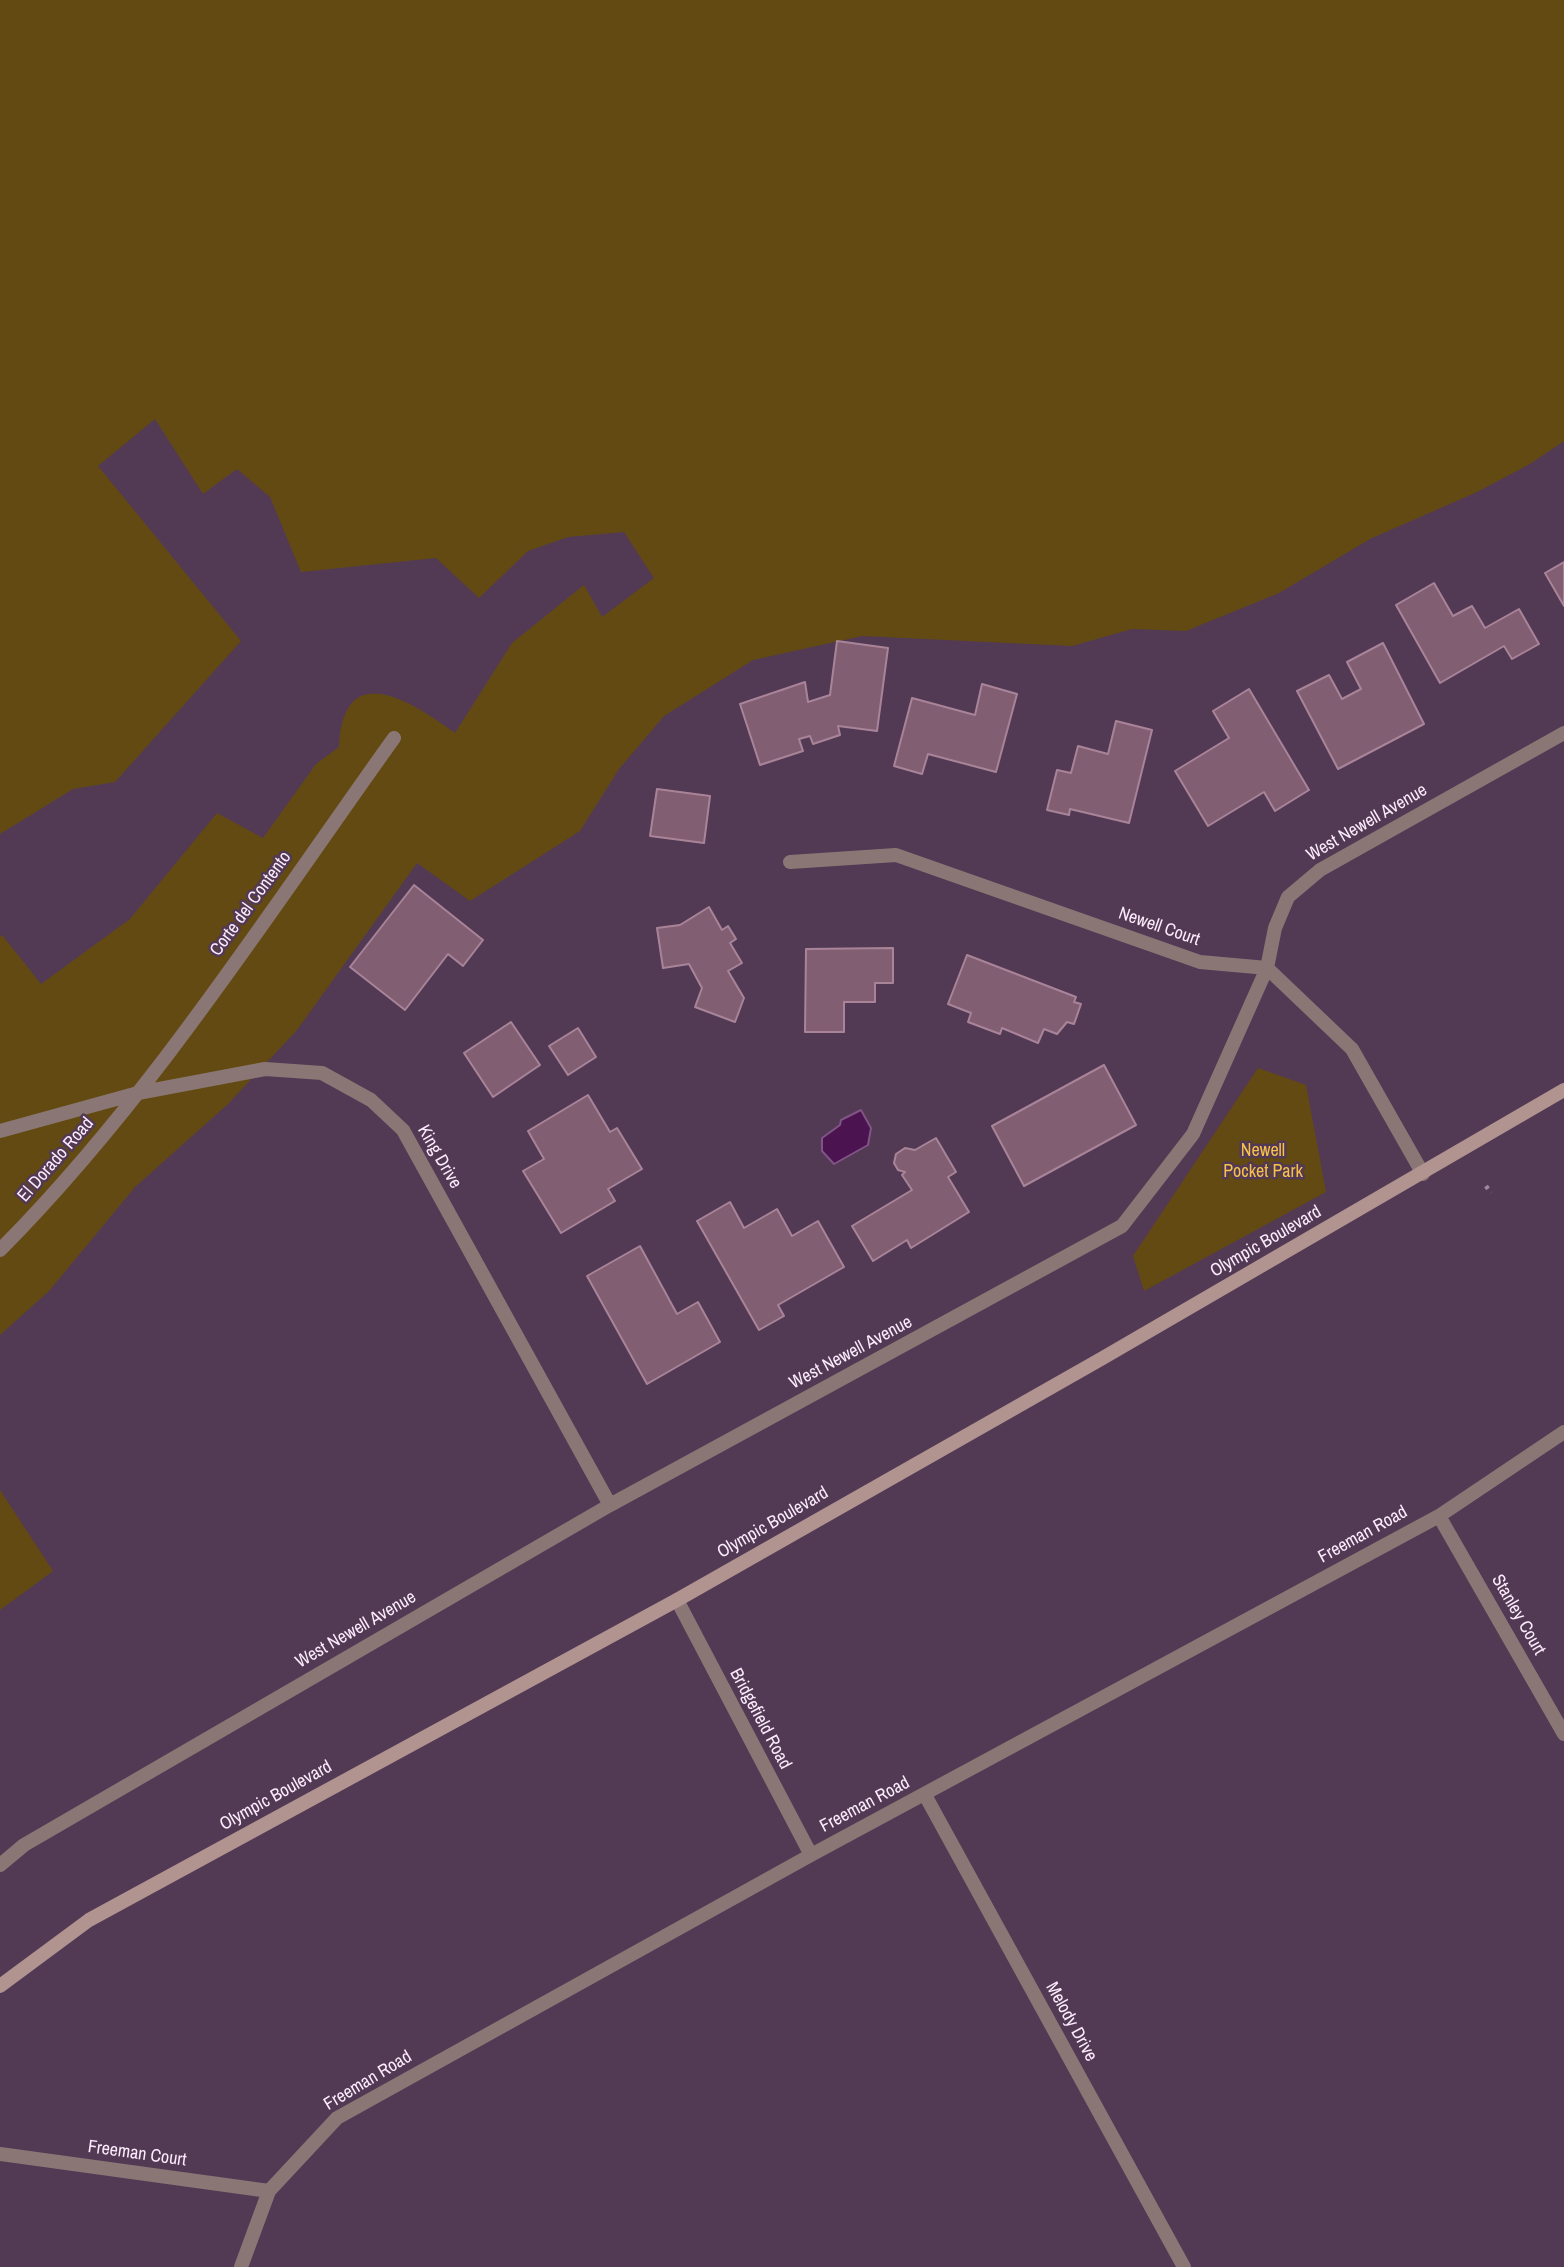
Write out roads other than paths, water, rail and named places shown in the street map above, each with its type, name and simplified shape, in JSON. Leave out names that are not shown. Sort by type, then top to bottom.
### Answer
[{"type":"main road","name":"Olympic Boulevard","points":[[0,1986],[89,1920],[677,1600],[1423,1174],[1564,1090]]},
{"type":"street","name":"West Newell Avenue","points":[[0,1865],[24,1845],[610,1505],[1122,1226],[1193,1134],[1267,968],[1275,928],[1288,897],[1320,870],[1564,733]]},
{"type":"street","name":"Corte del Contento","points":[[138,1093],[394,738]]},
{"type":"street","name":"Newell Court","points":[[790,862],[896,855],[1200,962],[1267,968]]},
{"type":"street","points":[[1267,968],[1352,1049],[1423,1174]]},
{"type":"street","name":"King Drive","points":[[0,1130],[138,1093],[265,1069],[322,1073],[371,1100],[403,1130],[610,1505]]},
{"type":"street","name":"El Dorado Road","points":[[0,1250],[38,1211],[138,1093]]},
{"type":"street","name":"Freeman Road","points":[[241,2267],[269,2191],[337,2118],[811,1855],[1439,1516],[1564,1432]]},
{"type":"street","name":"Stanley Court","points":[[1439,1516],[1564,1734]]},
{"type":"street","name":"Bridgefield Road","points":[[677,1600],[811,1855]]},
{"type":"street","name":"Melody Drive","points":[[925,1795],[1184,2267]]},
{"type":"street","name":"Freeman Court","points":[[0,2154],[269,2191]]},
{"type":"park label","name":"Newell Pocket Park","points":[[1263,1161]]}]
